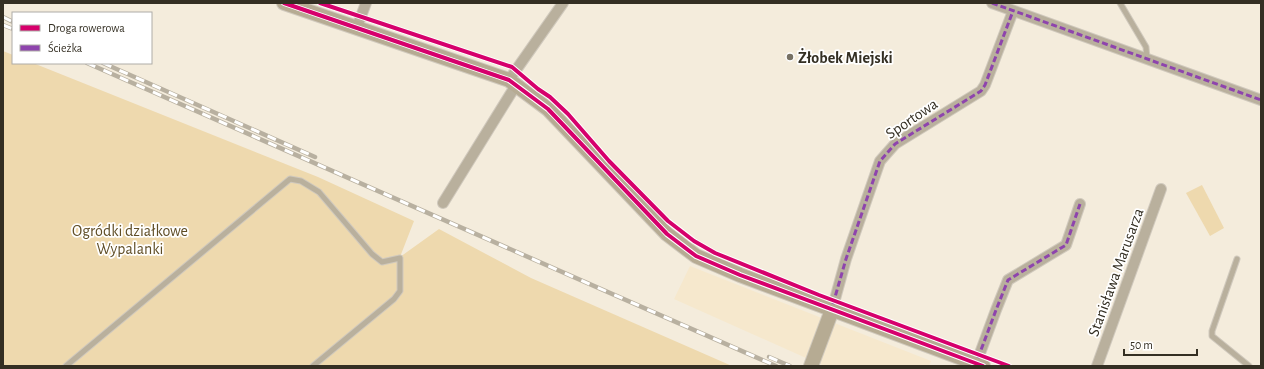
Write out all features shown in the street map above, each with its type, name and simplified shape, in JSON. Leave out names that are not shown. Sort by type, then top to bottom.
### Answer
[{"type":"street","points":[[284,3],[357,27],[512,82],[548,109],[666,234],[696,256],[740,275],[980,365],[996,310],[1008,280],[1066,245],[1080,204]]},
{"type":"street","points":[[357,27],[366,3]]},
{"type":"street","points":[[443,203],[512,82],[563,3]]},
{"type":"street","points":[[992,3],[1261,100]]},
{"type":"street","name":"Sportowa","points":[[832,310],[846,259],[880,161],[894,144],[981,91],[985,85],[1013,11]]},
{"type":"street","name":"Stanisława Marusarza","points":[[1097,366],[1161,189]]},
{"type":"street","points":[[811,366],[832,310]]},
{"type":"lane","points":[[1120,3],[1146,47],[1147,59]]},
{"type":"lane","points":[[66,366],[290,179],[301,181],[319,192],[372,254],[382,262],[400,258],[400,291],[394,299],[313,366]]},
{"type":"lane","points":[[1237,259],[1212,331],[1212,336],[1249,366]]},
{"type":"shaded area","points":[[690,266],[931,361],[929,366],[824,366],[674,299]]},
{"type":"green space","name":"Ogródki działkowe Wypalanki","points":[[3,51],[12,55],[12,64],[36,64],[318,177],[414,221],[400,257],[439,229],[531,278],[732,366],[3,366]]},
{"type":"green space","points":[[1202,185],[1224,228],[1210,236],[1186,193]]},
{"type":"railway","points":[[3,17],[12,22]]},
{"type":"railway","points":[[3,25],[12,29]]},
{"type":"railway","points":[[89,64],[776,366]]},
{"type":"railway","points":[[105,64],[315,157]]},
{"type":"railway","points":[[769,357],[790,366]]},
{"type":"marked path","points":[[992,3],[1261,100]]},
{"type":"marked path","points":[[833,304],[846,259],[880,161],[895,144],[981,91],[985,85],[1013,11]]},
{"type":"marked path","points":[[978,358],[1008,280],[1066,245],[1080,204]]},
{"type":"cycle path","points":[[284,3],[509,80],[548,109],[667,234],[696,256],[740,275],[983,366]]},
{"type":"cycle path","points":[[320,3],[512,67],[550,97],[568,114],[609,161],[668,221],[694,241],[715,253],[819,295],[1009,366]]},
{"type":"place","name":"Żłobek Miejski","points":[[790,57]]}]
